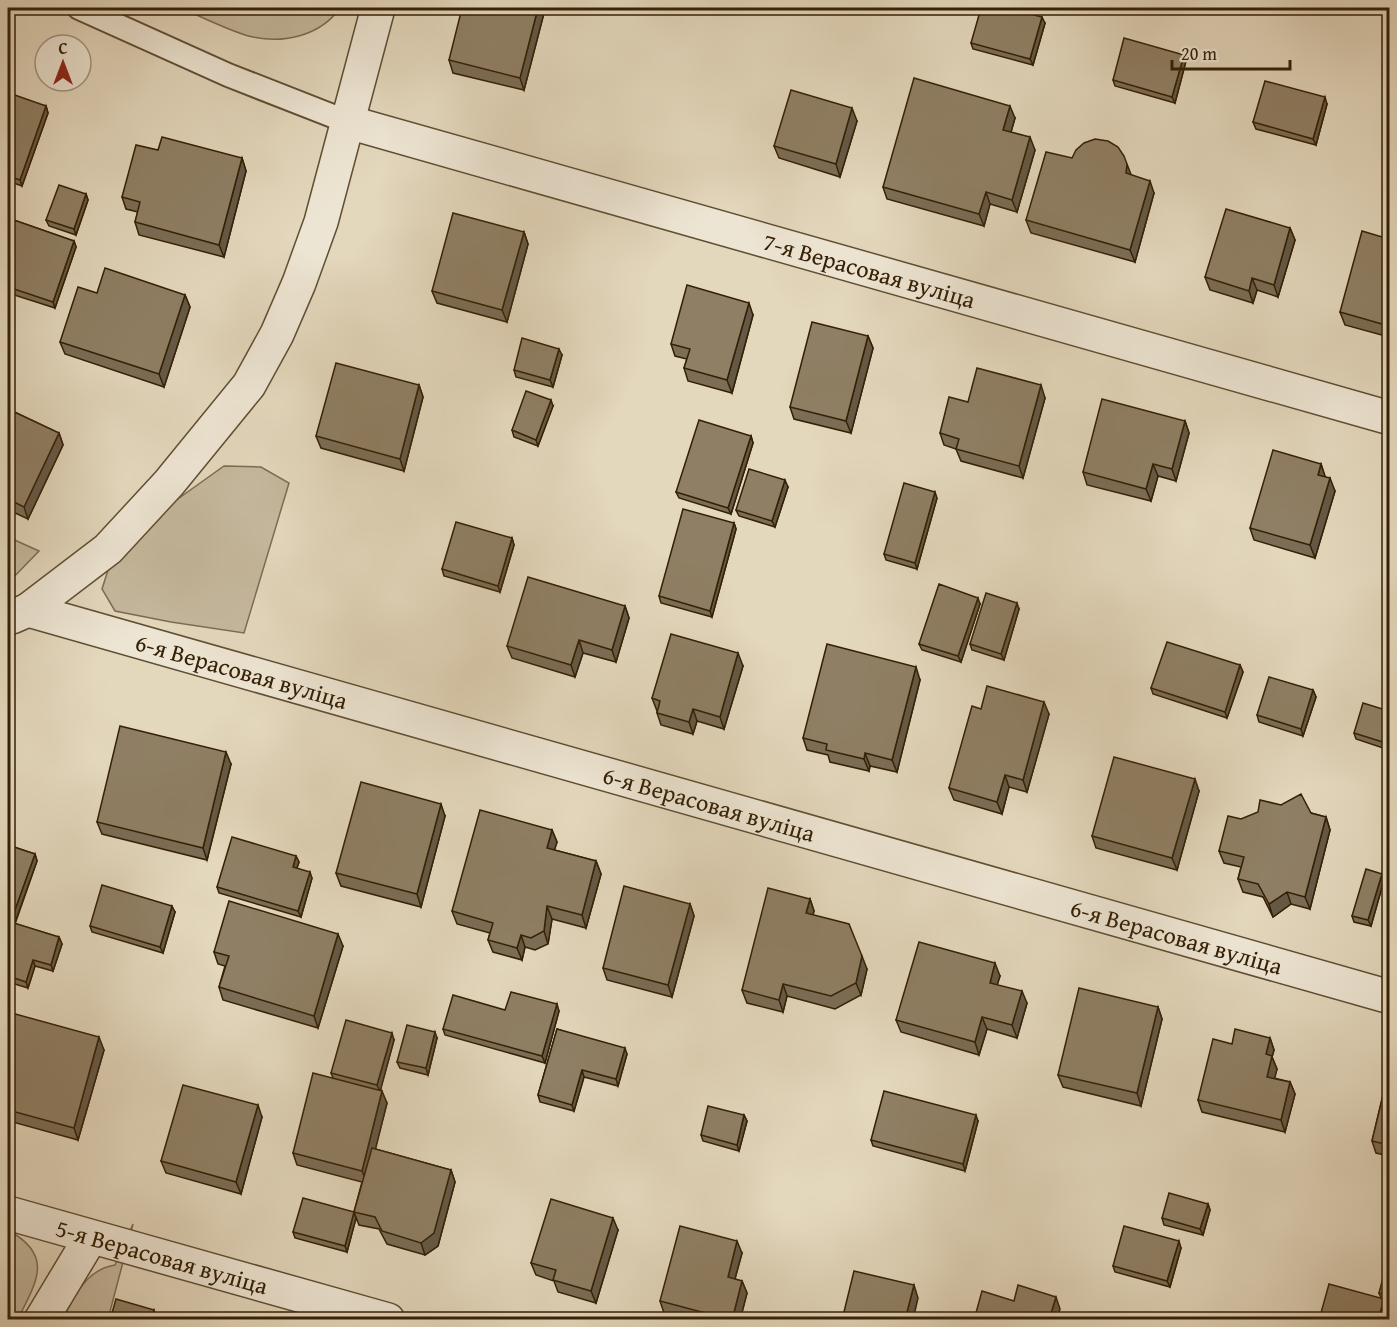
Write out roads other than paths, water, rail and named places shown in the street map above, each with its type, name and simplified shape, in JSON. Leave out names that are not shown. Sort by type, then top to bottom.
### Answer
[{"type":"street","points":[[18,614],[108,549],[169,483],[249,385],[277,334],[300,283],[321,222],[378,8]]},
{"type":"street","name":"7-я Верасовая вуліца","points":[[348,122],[1389,418]]},
{"type":"street","name":"6-я Верасовая вуліца","points":[[18,614],[1389,997]]},
{"type":"street","name":"5-я Верасовая вуліца","points":[[8,1214],[388,1320]]},
{"type":"street","points":[[41,1320],[91,1237]]},
{"type":"lane","points":[[79,8],[228,75],[348,122]]}]
